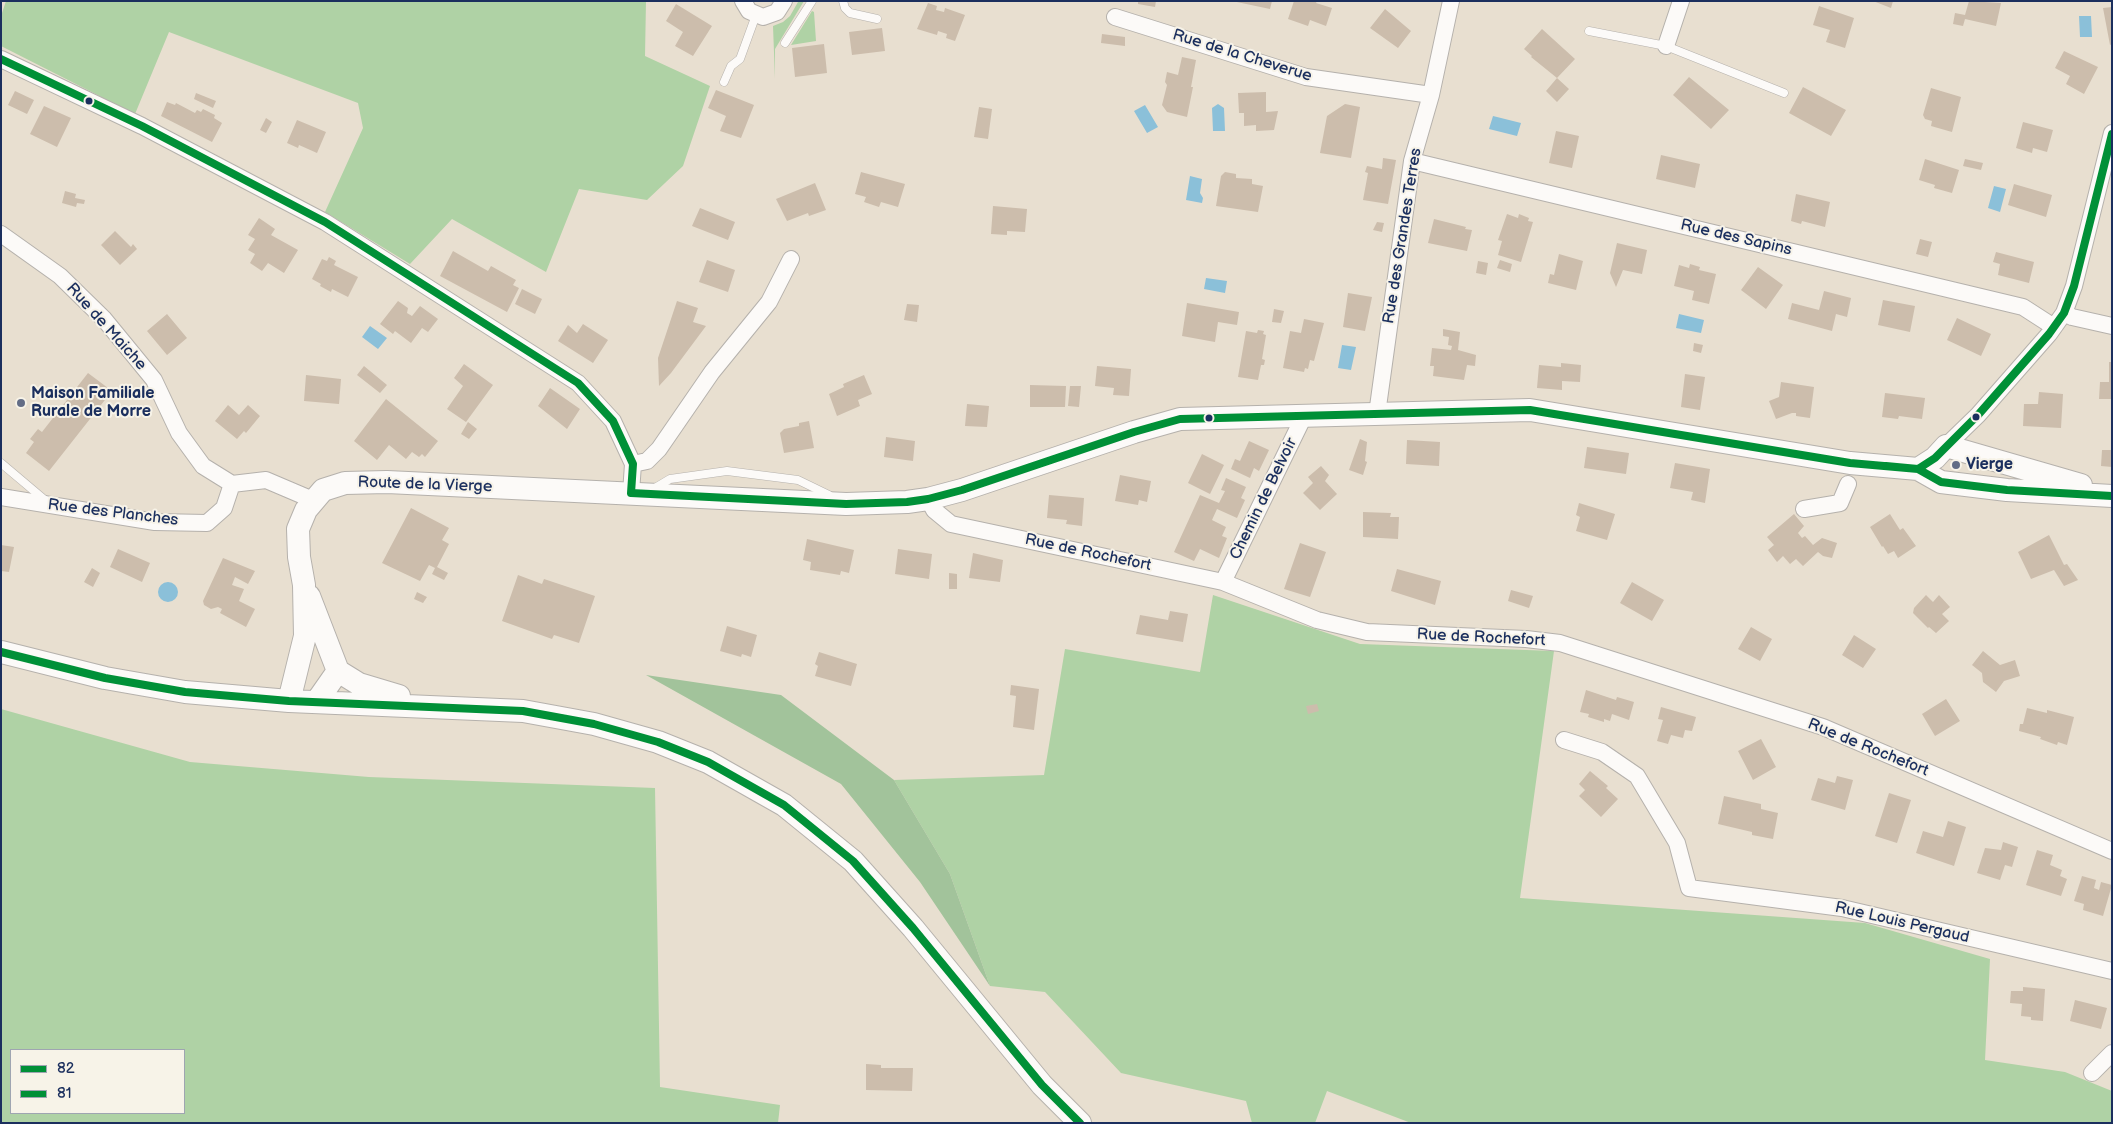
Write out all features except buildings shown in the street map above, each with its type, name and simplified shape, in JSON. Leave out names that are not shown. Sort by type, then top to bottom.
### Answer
[{"type":"street","points":[[743,1],[749,12],[763,17],[777,12],[784,1]]},
{"type":"street","name":"Rue des Grandes Terres","points":[[1377,414],[1412,161],[1431,95],[1451,1]]},
{"type":"street","points":[[1666,46],[1681,1]]},
{"type":"street","name":"Rue de la Cheverue","points":[[1115,17],[1306,77],[1431,95]]},
{"type":"street","points":[[1,59],[142,126],[325,222],[578,383],[613,421],[633,464],[638,493]]},
{"type":"street","points":[[2112,133],[2074,286],[2064,313],[1978,415],[1935,458],[1918,469],[1941,482],[2007,490],[2112,495]]},
{"type":"street","name":"Rue des Sapins","points":[[1412,161],[2023,307],[2054,327]]},
{"type":"street","name":"Rue de Maiche","points":[[1,234],[60,276],[104,319],[154,380],[179,433],[203,466],[232,484]]},
{"type":"street","points":[[633,464],[647,461],[659,449],[712,372],[770,302],[791,259]]},
{"type":"street","points":[[2064,313],[2072,317],[2112,326]]},
{"type":"street","name":"Route de la Vierge","points":[[304,585],[299,557],[298,529],[306,510],[323,490],[345,483],[378,482],[846,504],[928,499],[962,490],[1134,432],[1180,419],[1530,410],[1850,463],[1918,469]]},
{"type":"street","name":"Chemin de Belvoir","points":[[1223,582],[1304,416]]},
{"type":"street","points":[[1946,446],[2112,495]]},
{"type":"street","points":[[232,484],[266,480],[313,500]]},
{"type":"street","name":"Rue des Planches","points":[[1,497],[155,522],[207,523],[224,508],[232,484]]},
{"type":"street","points":[[1804,510],[1840,503],[1848,484]]},
{"type":"street","name":"Rue de Rochefort","points":[[928,499],[934,510],[952,524],[1223,582],[1317,620],[1367,632],[1526,638],[1560,643],[1823,727],[2112,852]]},
{"type":"street","points":[[304,585],[338,671],[359,684],[428,706]]},
{"type":"street","points":[[289,701],[305,636],[304,585]]},
{"type":"street","points":[[1,652],[68,670],[145,686],[216,695],[289,701],[523,711],[594,724],[658,742],[708,762],[784,805],[854,861],[913,928],[1042,1085],[1080,1123]]},
{"type":"street","points":[[317,701],[338,671]]},
{"type":"street","name":"Rue Louis Pergaud","points":[[1564,740],[1602,752],[1637,776],[1677,843],[1689,888],[1842,908],[2112,971]]},
{"type":"street","points":[[2092,1073],[2112,1053]]},
{"type":"lane","points":[[785,43],[812,1]]},
{"type":"lane","points":[[842,1],[850,13],[877,19]]},
{"type":"lane","points":[[724,82],[731,66],[740,59],[756,15]]},
{"type":"lane","points":[[1589,31],[1666,46],[1784,93]]},
{"type":"lane","points":[[1,463],[52,505]]},
{"type":"green space","points":[[6,1],[646,1],[645,56],[710,86],[683,166],[647,200],[579,189],[546,272],[452,219],[410,264],[325,212],[363,128],[358,103],[169,32],[135,114],[1,46],[1,16]]},
{"type":"green space","points":[[804,1],[775,49],[775,79],[773,26],[783,22],[790,16],[798,2]]},
{"type":"green space","points":[[812,11],[814,12],[816,41],[791,45]]},
{"type":"green space","points":[[1213,595],[1360,644],[1554,651],[1520,898],[1865,923],[1990,959],[1985,1060],[2065,1072],[2112,1091],[2112,1123],[1411,1123],[1327,1091],[1315,1123],[1252,1123],[1246,1101],[1121,1073],[1045,992],[990,986],[950,874],[894,780],[1044,775],[1065,649],[1200,672]]},
{"type":"green space","points":[[646,675],[781,695],[894,780],[950,874],[990,986],[920,882],[841,784]]},
{"type":"green space","points":[[1,709],[190,762],[369,777],[655,788],[660,1087],[780,1105],[778,1123],[1,1123]]},
{"type":"water","points":[[2079,16],[2091,16],[2092,37],[2080,37]]},
{"type":"water","points":[[1218,104],[1224,108],[1225,131],[1213,131],[1212,108]]},
{"type":"water","points":[[1145,105],[1158,127],[1147,133],[1134,111]]},
{"type":"water","points":[[1493,116],[1521,123],[1517,136],[1489,129]]},
{"type":"water","points":[[1190,176],[1202,179],[1200,193],[1203,198],[1202,203],[1186,200]]},
{"type":"water","points":[[1994,186],[2006,189],[2000,212],[1988,208]]},
{"type":"water","points":[[1206,278],[1227,281],[1225,293],[1204,289]]},
{"type":"water","points":[[1679,314],[1704,320],[1701,333],[1676,328]]},
{"type":"water","points":[[370,326],[387,338],[378,349],[362,337]]},
{"type":"water","points":[[1342,345],[1356,347],[1351,370],[1338,368]]},
{"type":"water","points":[[168,582],[175,585],[178,592],[175,599],[168,602],[161,599],[158,592],[161,585]]},
{"type":"transit line","name":"82","points":[[1,59],[142,126],[325,222],[578,383],[613,421],[633,464],[631,493]]},
{"type":"transit line","name":"82","points":[[631,493],[846,504],[907,502],[928,499],[962,490],[1134,432],[1180,419],[1530,410],[1850,463],[1918,469],[1935,458],[1978,415],[2049,334],[2064,313],[2074,286],[2112,134]]},
{"type":"transit line","name":"82","points":[[1886,466],[1918,469],[1941,482],[2007,490],[2112,496]]},
{"type":"transit line","name":"81","points":[[1,652],[105,678],[185,692],[289,701],[523,711],[594,724],[658,742],[708,762],[784,805],[853,861],[913,928],[1042,1085],[1080,1123]]},
{"type":"place","name":"Maison Familiale Rurale de Morre","points":[[21,403]]},
{"type":"place","name":"Vierge","points":[[1956,465]]}]
